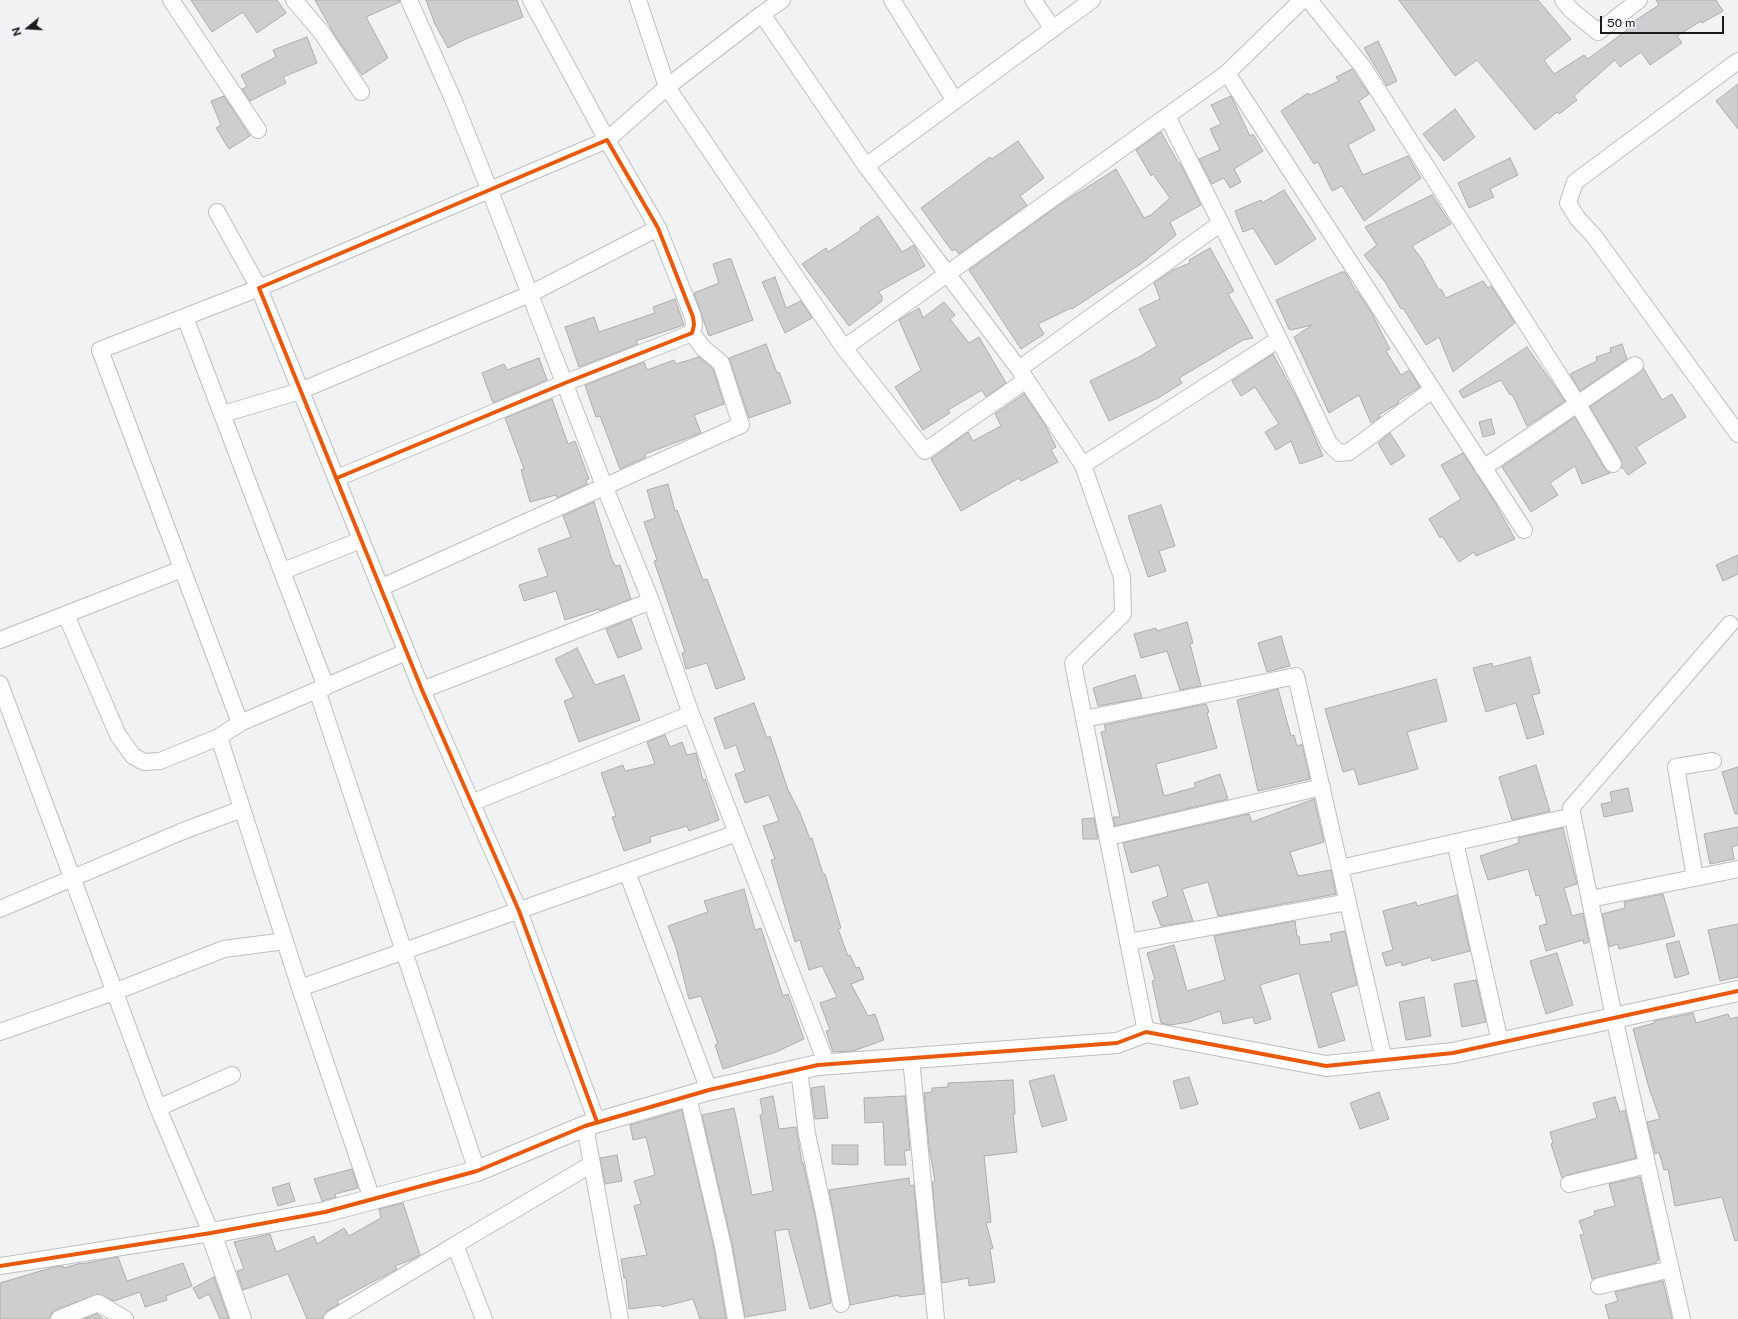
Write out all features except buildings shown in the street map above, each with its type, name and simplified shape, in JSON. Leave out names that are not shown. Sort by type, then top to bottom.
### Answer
[{"type":"street","points":[[171,0],[258,130]]},
{"type":"street","points":[[294,0],[322,33],[361,92]]},
{"type":"street","points":[[408,0],[453,99],[490,191],[605,488],[651,601],[691,714],[827,1065]]},
{"type":"street","points":[[531,0],[607,140],[658,228],[693,317],[694,325],[692,333]]},
{"type":"street","points":[[638,0],[667,87],[844,348],[925,451],[1221,223]]},
{"type":"street","points":[[240,724],[100,350],[258,288],[490,191],[607,140],[667,87],[782,0]]},
{"type":"street","points":[[892,0],[955,101]]},
{"type":"street","points":[[1033,0],[1053,29]]},
{"type":"street","points":[[866,166],[1092,0]]},
{"type":"street","points":[[844,348],[948,275],[1227,73],[1302,0]]},
{"type":"street","points":[[1309,0],[1363,67],[1577,403],[1613,464]]},
{"type":"street","points":[[1563,0],[1571,10],[1598,32],[1639,0]]},
{"type":"street","points":[[762,14],[866,166],[1023,374],[1083,465],[1122,577],[1123,614],[1073,663],[1146,1032]]},
{"type":"street","points":[[1738,61],[1575,182],[1568,203],[1578,219],[1594,236],[1738,434]]},
{"type":"street","points":[[1227,73],[1524,530]]},
{"type":"street","points":[[1167,116],[1279,339],[1329,443],[1339,453],[1349,452],[1432,390]]},
{"type":"street","points":[[217,212],[258,288],[337,478],[406,652],[519,911],[591,1124],[592,1164],[620,1319]]},
{"type":"street","points":[[222,414],[300,391],[530,294],[658,228]]},
{"type":"street","points":[[185,317],[283,571],[322,689],[403,951],[478,1171]]},
{"type":"street","points":[[337,478],[565,383],[692,333]]},
{"type":"street","points":[[380,588],[605,488],[741,425],[721,363],[703,348],[692,333]]},
{"type":"street","points":[[1083,465],[1279,339]]},
{"type":"street","points":[[1483,468],[1635,365]]},
{"type":"street","points":[[283,571],[361,540]]},
{"type":"street","points":[[0,640],[182,569]]},
{"type":"street","points":[[422,690],[651,601]]},
{"type":"street","points":[[66,615],[118,734],[133,756],[144,762],[160,761],[219,737],[240,724],[406,652]]},
{"type":"street","points":[[1682,1319],[1614,1017],[1571,808],[1730,624]]},
{"type":"street","points":[[1084,719],[1296,676],[1384,1060]]},
{"type":"street","points":[[0,684],[158,1108],[211,1233],[240,1319]]},
{"type":"street","points":[[471,803],[691,714]]},
{"type":"street","points":[[219,737],[300,988],[372,1199]]},
{"type":"street","points":[[1696,878],[1676,767],[1713,761]]},
{"type":"street","points":[[1108,837],[1322,787]]},
{"type":"street","points":[[0,909],[183,831],[242,810]]},
{"type":"street","points":[[1340,868],[1573,816]]},
{"type":"street","points":[[300,988],[737,833]]},
{"type":"street","points":[[1454,842],[1500,1042]]},
{"type":"street","points":[[1590,899],[1738,869]]},
{"type":"street","points":[[627,872],[709,1090]]},
{"type":"street","points":[[1128,942],[1348,902]]},
{"type":"street","points":[[0,1032],[114,992],[224,948],[285,941]]},
{"type":"street","points":[[0,1266],[211,1233],[325,1212],[478,1171],[591,1124],[709,1090],[827,1065],[1117,1043],[1146,1032],[1326,1066],[1453,1053],[1738,991]]},
{"type":"street","points":[[911,1058],[936,1319]]},
{"type":"street","points":[[799,1070],[807,1134],[841,1304]]},
{"type":"street","points":[[158,1108],[232,1075]]},
{"type":"street","points":[[688,1096],[723,1246],[736,1319]]},
{"type":"street","points":[[332,1319],[592,1164]]},
{"type":"street","points":[[1569,1184],[1647,1164]]},
{"type":"street","points":[[455,1245],[484,1319]]},
{"type":"street","points":[[1598,1286],[1671,1269]]},
{"type":"street","points":[[59,1319],[98,1303],[125,1319]]},
{"type":"cycle path","points":[[337,478],[565,383],[692,333],[694,325],[693,317],[658,228],[607,140],[259,288],[422,690],[519,911],[597,1122]]},
{"type":"cycle path","points":[[0,1266],[211,1233],[325,1212],[477,1171],[585,1126],[709,1090],[818,1065],[1117,1043],[1146,1032],[1326,1066],[1453,1053],[1738,991]]}]
